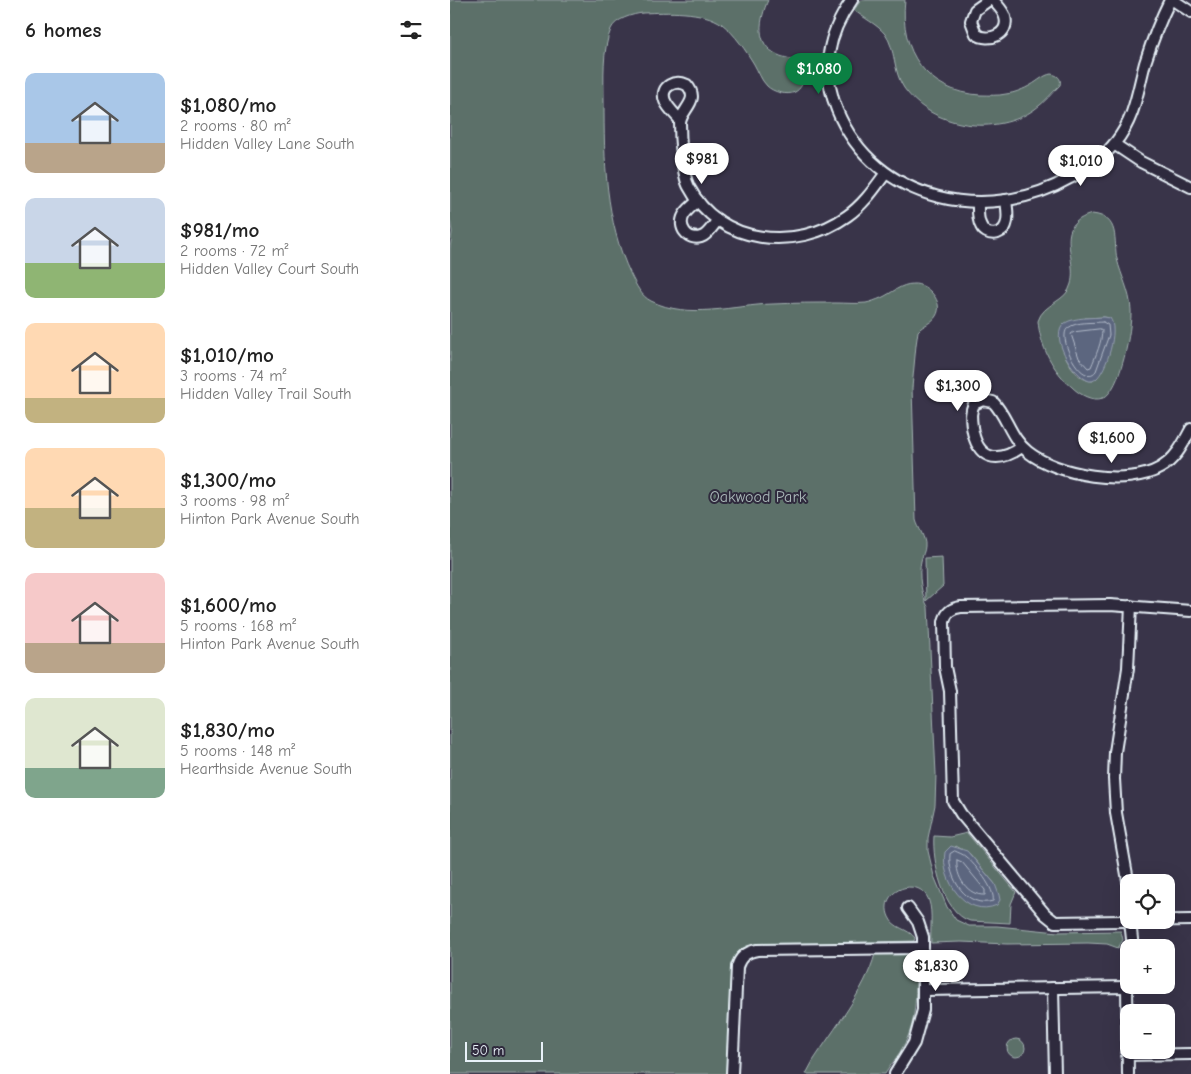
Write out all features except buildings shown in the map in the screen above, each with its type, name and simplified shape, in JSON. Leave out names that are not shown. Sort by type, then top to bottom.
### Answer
[{"type":"street","points":[[852,0],[839,19],[831,40],[828,63],[830,85],[836,106],[848,132],[862,152],[885,174],[921,192],[950,200],[978,202],[1006,200],[1039,192],[1064,182],[1091,165],[1114,144],[1132,114],[1150,49],[1171,0],[1191,12]]},
{"type":"street","points":[[988,0],[975,10],[971,21],[976,34],[986,38],[998,35],[1005,23],[1004,14],[993,0]]},
{"type":"street","points":[[680,120],[685,178],[698,201],[718,220],[736,230],[755,236],[780,239],[809,235],[830,226],[851,213],[864,201],[885,174]]},
{"type":"street","points":[[1114,144],[1141,162],[1191,187]]},
{"type":"street","points":[[978,202],[978,219],[981,227],[985,232],[992,234],[999,232],[1006,224],[1006,200]]},
{"type":"street","points":[[698,201],[686,212],[682,219],[684,233],[691,237],[701,237],[718,220]]},
{"type":"street","points":[[1022,447],[1011,454],[1001,457],[990,456],[982,452],[976,444],[974,437],[971,412],[974,404],[983,400],[993,402],[1010,432],[1022,447],[1036,458],[1068,471],[1099,476],[1131,476],[1152,472],[1165,465],[1177,454],[1191,429]]},
{"type":"street","points":[[1127,874],[1116,812],[1114,779],[1117,742],[1128,668],[1131,606]]},
{"type":"street","points":[[1120,921],[1058,922],[1052,920],[955,807],[952,794],[950,688],[945,667],[945,616],[950,610],[961,607],[1131,606],[1191,611]]},
{"type":"street","points":[[895,1074],[918,1034],[923,1010],[923,948],[921,928],[908,908]]},
{"type":"street","points":[[1175,920],[1191,920]]},
{"type":"street","points":[[732,1074],[737,967],[739,960],[746,954],[756,950],[923,948]]},
{"type":"street","points":[[924,990],[1053,988],[1120,982]]},
{"type":"street","points":[[1053,988],[1055,1074]]},
{"type":"street","points":[[1175,1054],[1191,1054]]},
{"type":"street","points":[[1127,1059],[1128,1074]]},
{"type":"green space","name":"Oakwood Park","points":[[450,0],[768,0],[761,23],[762,38],[770,50],[796,61],[801,66],[804,78],[799,89],[788,94],[780,93],[767,86],[736,38],[727,28],[714,19],[684,13],[643,13],[620,20],[613,25],[608,37],[604,65],[605,145],[611,212],[622,254],[635,283],[644,296],[666,307],[681,310],[696,311],[781,304],[866,303],[881,298],[904,285],[913,284],[924,287],[933,294],[938,305],[938,311],[930,322],[918,331],[912,388],[916,520],[925,543],[920,566],[920,578],[928,607],[936,774],[935,805],[928,838],[928,851],[934,876],[947,907],[956,920],[969,926],[997,926],[1058,932],[1121,931],[1123,939],[1120,939],[1118,948],[1107,944],[1088,943],[931,943],[929,901],[924,893],[917,888],[909,887],[894,893],[889,899],[887,907],[891,921],[909,932],[915,938],[914,941],[753,945],[743,948],[736,954],[731,965],[726,1074],[450,1074],[450,249],[452,232],[450,218]]},
{"type":"green space","points":[[861,0],[905,0],[904,19],[912,52],[920,66],[931,77],[945,86],[961,92],[980,95],[1000,95],[1013,93],[1051,74],[1059,77],[1060,85],[1035,109],[1019,118],[1002,123],[984,125],[965,124],[947,120],[916,102],[904,88],[900,82],[889,40],[878,27],[854,10]]},
{"type":"green space","points":[[1092,214],[1101,216],[1112,225],[1117,259],[1131,310],[1130,330],[1120,371],[1109,393],[1099,399],[1086,397],[1078,392],[1065,381],[1053,366],[1041,340],[1038,321],[1045,310],[1069,290],[1072,274],[1070,234],[1073,226],[1080,219]],"holes":[[[1085,318],[1110,318],[1093,381],[1084,379],[1073,369],[1065,356]]]},
{"type":"green space","points":[[942,557],[943,586],[926,601],[925,558]]},
{"type":"green space","points":[[967,833],[1016,892],[1011,904],[1010,923],[970,921],[953,908],[941,885],[937,872],[934,847],[934,836],[950,837]],"holes":[[[956,846],[970,854],[995,884],[954,889],[945,863]]]},
{"type":"green space","points":[[909,953],[913,955],[915,960],[916,992],[912,1025],[904,1045],[885,1074],[806,1074],[857,995],[871,967],[875,954]]},
{"type":"green space","points":[[1012,1039],[1020,1039],[1025,1044],[1023,1055],[1012,1057],[1007,1052],[1007,1044]]},
{"type":"water","points":[[1110,318],[1112,323],[1111,349],[1100,374],[1095,380],[1089,381],[1076,371],[1065,355],[1059,337],[1060,329],[1065,323],[1074,320]]},
{"type":"water","points":[[951,846],[967,851],[995,884],[1000,900],[997,905],[986,908],[975,906],[966,902],[958,894],[951,884],[945,863],[945,852]]}]
